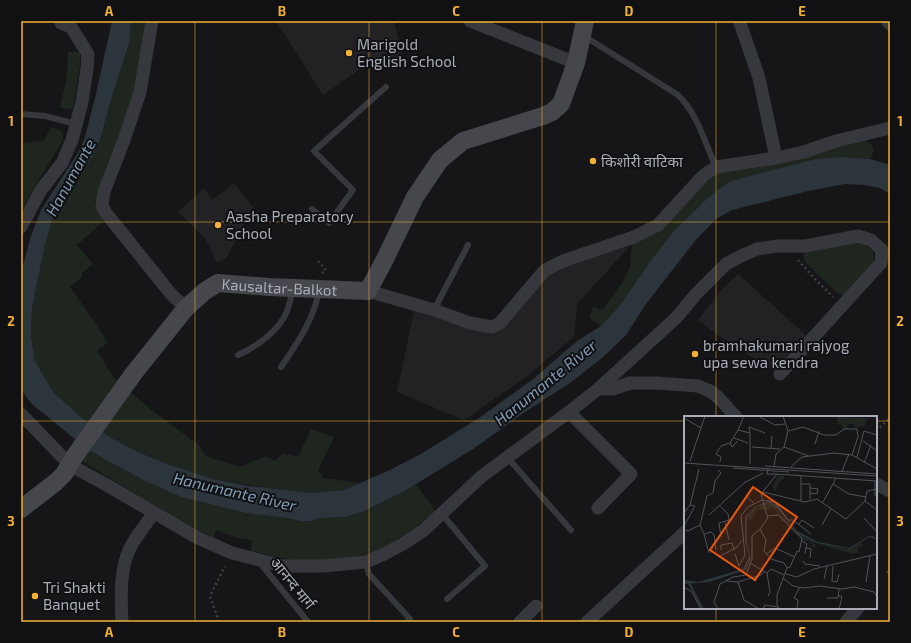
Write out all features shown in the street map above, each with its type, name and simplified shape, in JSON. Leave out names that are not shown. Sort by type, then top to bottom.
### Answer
[{"type":"main road","points":[[368,291],[415,196],[440,160],[463,141],[552,112],[561,104],[576,63],[584,28]]},
{"type":"main road","name":"Kausaltar-Balkot","points":[[21,509],[56,482],[134,373],[186,308],[205,291],[218,283],[293,288],[320,281],[368,291]]},
{"type":"street","points":[[21,227],[41,190],[62,163],[72,140],[86,76],[88,54],[71,27],[61,23],[62,21]]},
{"type":"street","points":[[152,21],[140,92],[124,140],[104,192],[102,206],[171,294],[186,308]]},
{"type":"street","points":[[470,21],[576,63]]},
{"type":"street","points":[[741,21],[740,23],[759,78],[776,158]]},
{"type":"street","points":[[887,21],[890,24]]},
{"type":"street","points":[[368,291],[434,310],[470,323],[492,327],[500,323],[545,270],[563,261],[634,237],[658,225],[703,176],[716,166],[776,158],[804,152],[836,141],[890,128]]},
{"type":"street","points":[[21,414],[72,461],[103,483],[198,538],[232,553],[283,566],[323,566],[366,562],[404,544],[424,530],[466,490],[507,457],[598,389],[676,318],[696,294],[726,264],[757,250],[778,246],[805,246],[858,236],[871,240],[882,250],[881,263],[780,374]]},
{"type":"street","points":[[598,389],[613,389],[630,383],[698,386],[710,391],[719,398],[735,416]]},
{"type":"street","points":[[569,412],[631,474],[598,508]]},
{"type":"street","points":[[877,484],[890,491]]},
{"type":"street","points":[[122,622],[122,582],[126,560],[130,547],[154,513]]},
{"type":"street","points":[[588,622],[684,533]]},
{"type":"street","points":[[520,622],[536,606]]},
{"type":"street","points":[[846,622],[857,609]]},
{"type":"lane","points":[[584,28],[678,95],[685,102],[691,110],[716,166]]},
{"type":"lane","points":[[312,208],[329,223],[354,190],[314,151],[386,87]]},
{"type":"lane","points":[[21,114],[45,116],[76,124]]},
{"type":"lane","points":[[434,310],[468,245]]},
{"type":"lane","points":[[281,367],[302,336],[313,314],[320,281]]},
{"type":"lane","points":[[238,355],[251,350],[274,331],[287,312],[293,288]]},
{"type":"lane","points":[[507,457],[571,530]]},
{"type":"lane","points":[[442,514],[485,566],[447,599]]},
{"type":"lane","name":"आनन्द मार्ग","points":[[258,560],[308,622]]},
{"type":"lane","points":[[366,562],[369,574],[410,619],[407,622]]},
{"type":"path","points":[[795,246],[796,254],[803,266],[825,290],[842,305]]},
{"type":"path","points":[[318,261],[326,270],[320,281]]},
{"type":"path","points":[[877,430],[890,418]]},
{"type":"path","points":[[218,622],[210,596],[232,553]]},
{"type":"path","points":[[890,567],[887,571],[890,574]]},
{"type":"shaded area","points":[[131,21],[149,21],[138,80],[95,204],[104,221],[77,245],[93,264],[82,273],[82,277],[70,287],[108,343],[97,350],[113,377],[149,408],[199,445],[206,456],[240,467],[266,456],[275,461],[283,453],[298,457],[311,429],[334,437],[318,470],[324,478],[360,483],[344,490],[312,493],[280,490],[213,479],[170,465],[138,452],[106,435],[81,417],[53,392],[35,361],[31,336],[32,308],[45,244],[54,215],[93,156],[100,140],[129,43]]},
{"type":"shaded area","name":"Marigold English School","points":[[276,21],[394,21],[403,58],[360,69],[323,95]]},
{"type":"shaded area","points":[[68,52],[80,52],[80,66],[73,107],[70,109],[60,108],[67,76]]},
{"type":"shaded area","points":[[52,127],[60,130],[63,134],[63,140],[21,210],[21,143],[43,141]]},
{"type":"shaded area","points":[[863,140],[870,143],[874,149],[870,159],[843,157],[753,175],[649,263],[621,304],[601,326],[589,318],[593,307],[602,310],[623,282],[630,267],[632,241],[718,173]]},
{"type":"shaded area","name":"Aasha Preparatory School","points":[[234,183],[253,207],[227,257],[217,263],[204,237],[178,212],[204,188],[212,200]]},
{"type":"shaded area","points":[[857,242],[865,245],[872,251],[874,258],[873,263],[844,295],[837,293],[806,263],[804,259],[804,251]]},
{"type":"shaded area","points":[[630,246],[577,304],[574,337],[522,380],[464,420],[397,392],[414,311],[481,331],[540,279],[555,269]]},
{"type":"shaded area","points":[[738,274],[806,335],[774,371],[722,338],[698,320],[721,290]]},
{"type":"shaded area","points":[[88,450],[143,480],[181,497],[246,513],[300,521],[311,521],[320,518],[346,517],[367,511],[416,484],[436,512],[400,538],[368,554],[345,559],[320,561],[286,559],[251,551],[252,540],[237,538],[216,530],[214,538],[180,520],[80,460]]},
{"type":"water","points":[[112,21],[131,21],[129,43],[100,140],[93,156],[54,215],[45,244],[32,308],[31,336],[35,361],[53,392],[81,417],[106,435],[138,452],[170,465],[213,479],[249,486],[312,493],[344,490],[392,469],[419,455],[479,418],[532,380],[577,341],[601,326],[621,304],[649,263],[674,231],[710,196],[729,182],[816,159],[843,157],[870,159],[890,165],[890,194],[880,188],[845,184],[808,191],[732,210],[716,219],[695,241],[646,304],[626,335],[602,358],[570,383],[525,412],[473,449],[403,492],[365,511],[346,517],[320,518],[311,521],[300,521],[246,513],[181,497],[143,480],[88,450],[32,404],[21,390],[21,272],[31,236],[41,210],[79,151],[85,137]]},
{"type":"place","name":"Marigold English School","points":[[349,53]]},
{"type":"place","name":"किशोरी वाटिका","points":[[593,161]]},
{"type":"place","name":"Aasha Preparatory School","points":[[218,225]]},
{"type":"place","name":"bramhakumari rajyog upa sewa kendra","points":[[695,354]]},
{"type":"place","name":"Tri Shakti Banquet","points":[[35,596]]},
{"type":"water label","name":"Hanumante","points":[[70,177]]},
{"type":"water label","name":"Hanumante River","points":[[545,382]]},
{"type":"water label","name":"Hanumante River","points":[[235,491]]}]
